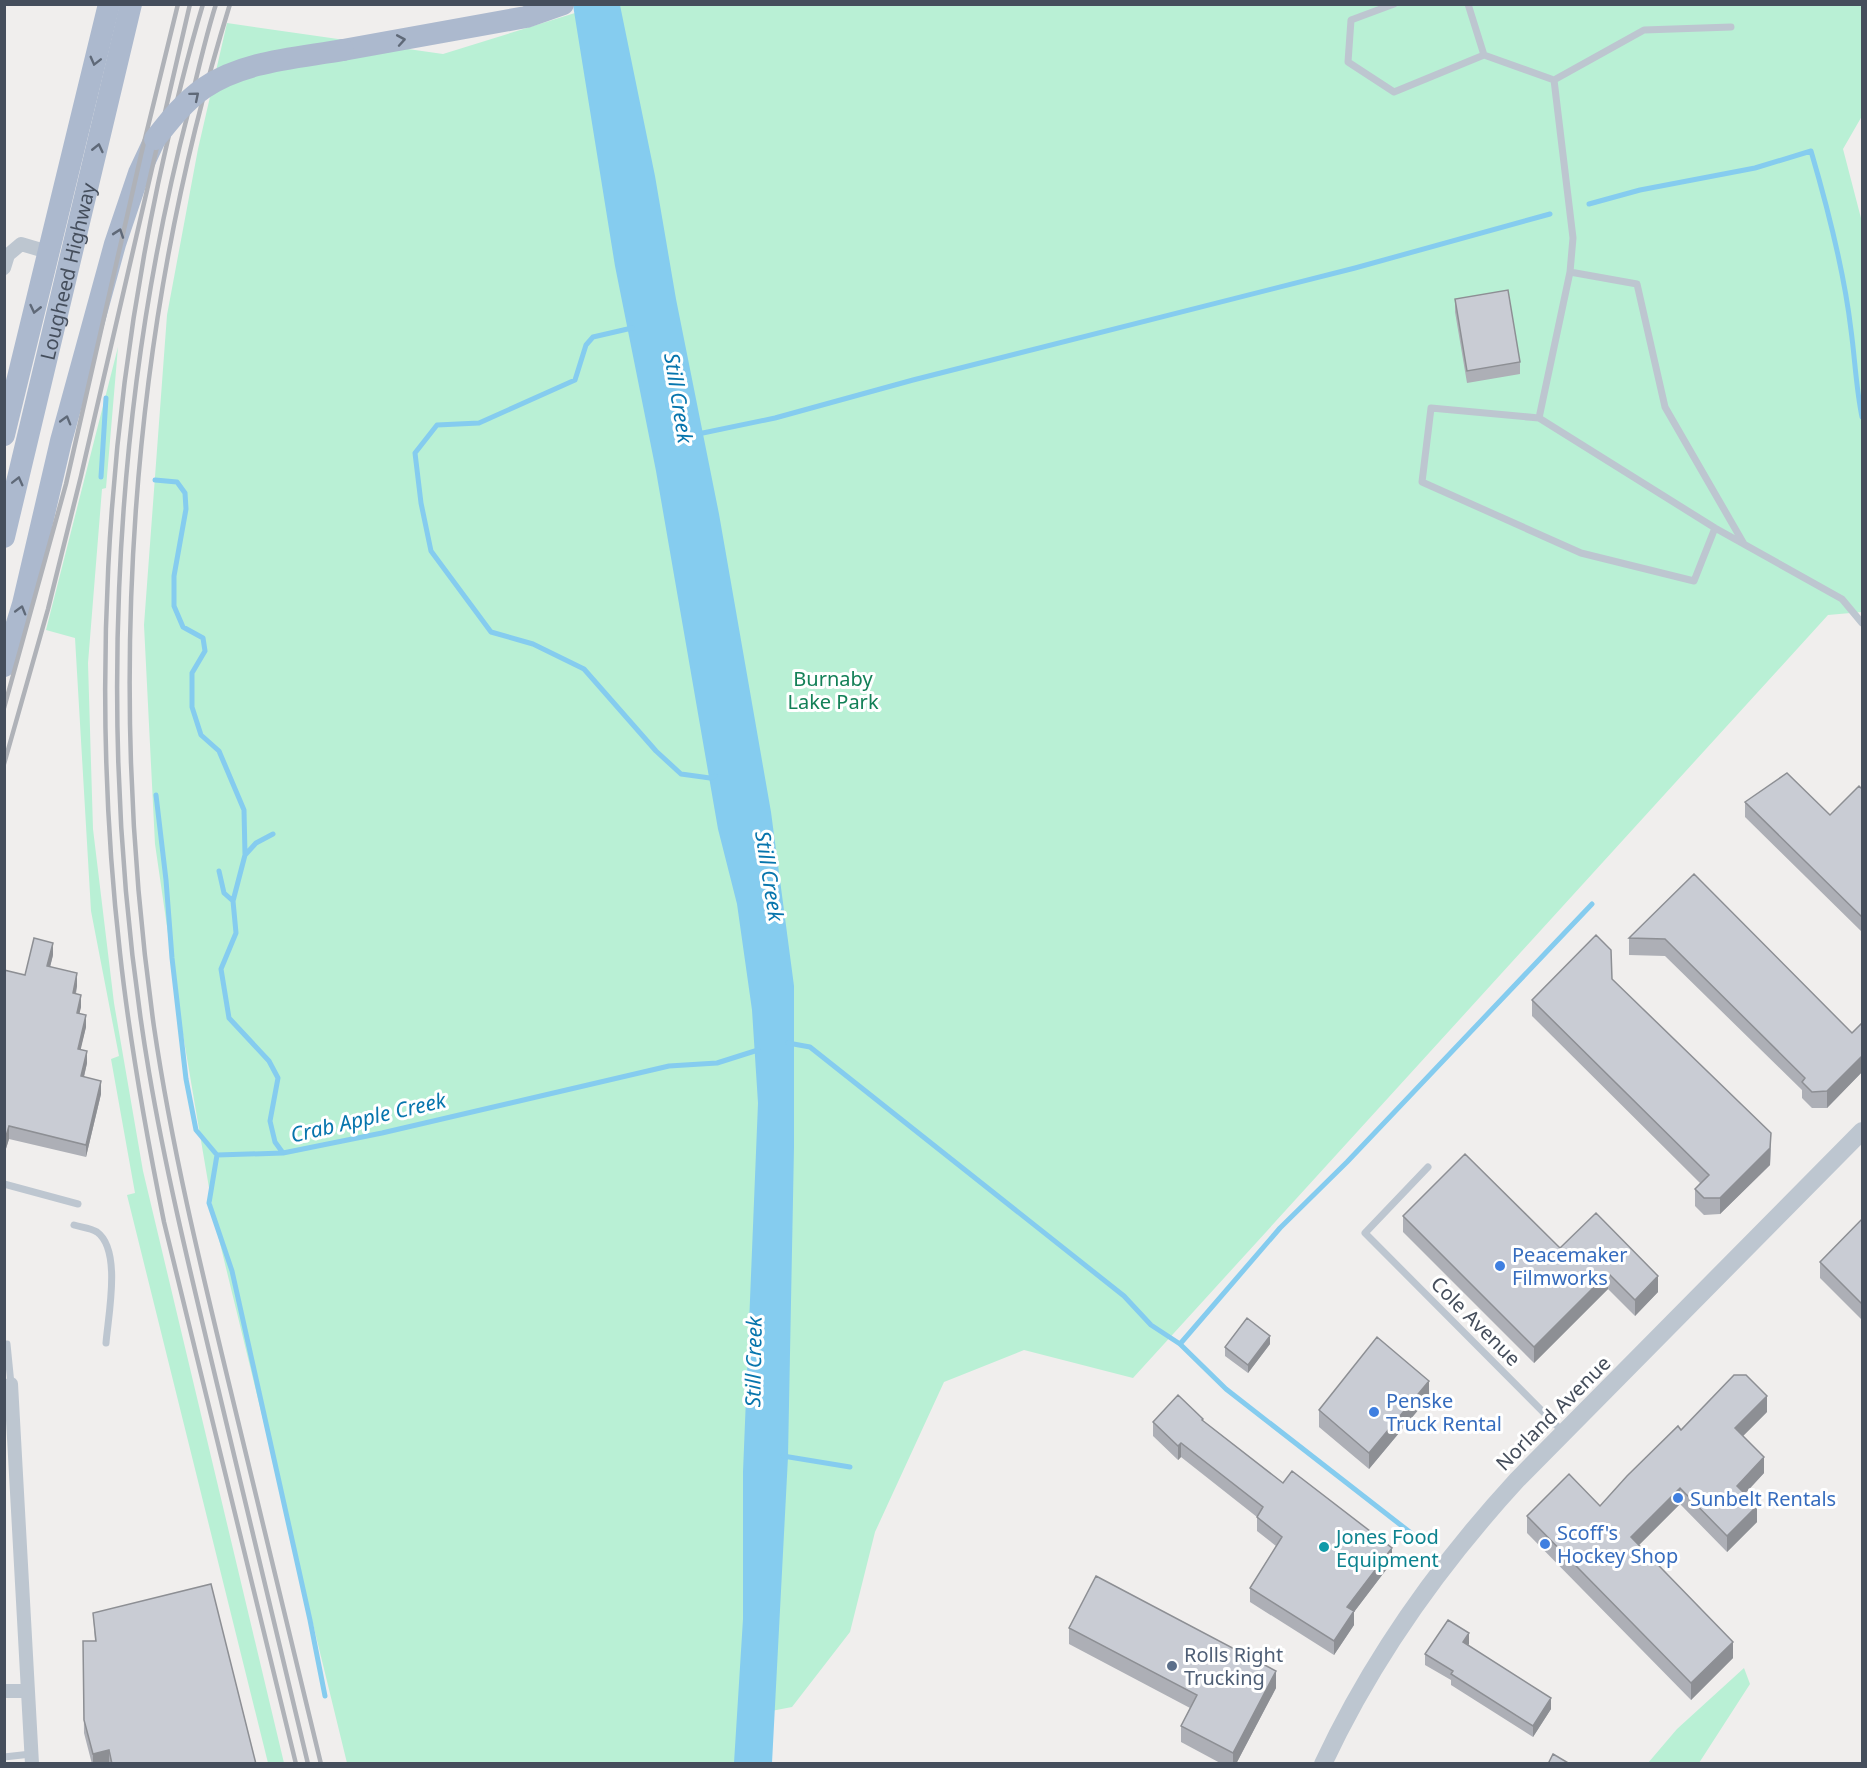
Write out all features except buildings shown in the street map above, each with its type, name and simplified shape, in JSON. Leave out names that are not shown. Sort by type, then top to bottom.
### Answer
[{"type":"main road","name":"Lougheed Highway","points":[[4,435],[109,4]]},
{"type":"main road","name":"Lougheed Highway","points":[[4,537],[131,4]]},
{"type":"main road","points":[[4,666],[23,604],[61,441],[112,255],[139,173],[155,139],[179,109],[205,88],[234,72],[266,64],[526,17],[563,4]]},
{"type":"street","points":[[4,268],[8,255],[21,244],[48,252]]},
{"type":"street","name":"Norland Avenue","points":[[1323,1764],[1370,1676],[1430,1584],[1475,1526],[1863,1131]]},
{"type":"street","points":[[11,1384],[31,1759]]},
{"type":"street","points":[[4,1691],[28,1691]]},
{"type":"lane","points":[[1394,4],[1351,20],[1348,62],[1394,92],[1484,55],[1554,80],[1644,30],[1731,27]]},
{"type":"lane","points":[[1468,4],[1484,55]]},
{"type":"lane","points":[[1539,418],[1570,272],[1574,238],[1554,80]]},
{"type":"lane","points":[[1570,272],[1637,284],[1665,407],[1744,544]]},
{"type":"lane","points":[[1715,528],[1694,581],[1581,553],[1422,482],[1431,408],[1539,418],[1715,528],[1842,599],[1863,623]]},
{"type":"lane","name":"Cole Avenue","points":[[1428,1167],[1365,1233],[1564,1433]]},
{"type":"lane","points":[[4,1184],[78,1204]]},
{"type":"lane","points":[[74,1225],[97,1232],[107,1245],[112,1270],[106,1343]]},
{"type":"lane","points":[[7,1344],[11,1384]]},
{"type":"lane","points":[[4,1757],[31,1759]]},
{"type":"green space","name":"Burnaby Lake Park","points":[[604,4],[1862,5],[1862,116],[1843,149],[1862,222],[1862,612],[1828,615],[1133,1378],[1024,1350],[944,1382],[875,1532],[850,1632],[792,1707],[750,1715],[748,1763],[347,1763],[215,1223],[181,1023],[155,844],[144,625],[167,315],[198,149],[227,23],[443,54]]},
{"type":"green space","points":[[118,347],[106,488],[102,489],[88,663],[93,829],[114,1003],[143,1171],[284,1763],[268,1763],[127,1195],[135,1193],[111,1059],[119,1056],[91,911],[75,638],[46,630]]},
{"type":"green space","points":[[1744,1668],[1750,1684],[1699,1763],[1648,1763],[1677,1729]]},
{"type":"water","name":"Still Creek","points":[[573,5],[620,5],[719,514],[771,812],[794,986],[794,1147],[788,1457],[772,1763],[734,1763],[743,1619],[743,1472],[758,1103],[752,1010],[737,904],[718,829],[656,471],[615,266]]},
{"type":"waterway","points":[[1589,204],[1640,190],[1755,168],[1811,151],[1840,262],[1862,417]]},
{"type":"waterway","name":"Still Creek","points":[[698,434],[775,418],[913,380],[1355,268],[1550,214]]},
{"type":"waterway","points":[[632,328],[593,337],[586,345],[575,380],[479,423],[437,425],[415,453],[421,503],[431,551],[491,632],[533,644],[584,669],[656,751],[681,774],[710,778],[715,776]]},
{"type":"waterway","name":"Crab Apple Creek","points":[[101,477],[106,398]]},
{"type":"waterway","name":"Crab Apple Creek","points":[[155,480],[177,482],[185,493],[186,509],[174,576],[174,606],[183,627],[203,638],[205,651],[192,673],[192,707],[201,735],[219,751],[244,810],[245,855],[233,901],[236,933],[221,969],[229,1018],[269,1061],[278,1078],[270,1121],[275,1142],[283,1153],[382,1133],[669,1066],[717,1063],[758,1050]]},
{"type":"waterway","points":[[156,795],[186,1079],[196,1130],[217,1155],[209,1203],[232,1271],[325,1696]]},
{"type":"waterway","points":[[246,854],[256,843],[273,834]]},
{"type":"waterway","points":[[219,871],[224,893],[233,901]]},
{"type":"waterway","points":[[1180,1344],[1280,1228],[1347,1162],[1592,904]]},
{"type":"waterway","points":[[788,1043],[810,1047],[1124,1296],[1151,1325],[1180,1344],[1226,1389],[1420,1540]]},
{"type":"waterway","points":[[217,1155],[283,1153]]},
{"type":"waterway","points":[[783,1456],[850,1467]]},
{"type":"railway","points":[[4,708],[66,484],[178,4]]},
{"type":"railway","points":[[4,764],[48,609],[81,476],[190,4]]},
{"type":"railway","points":[[203,4],[168,139],[140,279],[115,471],[108,567],[105,664],[106,761],[111,857],[129,1021],[164,1222],[296,1764]]},
{"type":"railway","points":[[216,4],[198,70],[162,226],[142,345],[127,466],[119,588],[117,711],[122,832],[132,953],[149,1072],[164,1151],[190,1270],[308,1764]]},
{"type":"railway","points":[[230,4],[195,128],[168,255],[148,383],[136,511],[130,641],[131,770],[139,899],[154,1027],[169,1118],[208,1298],[321,1764]]},
{"type":"place","name":"Peacemaker Filmworks","points":[[1500,1266]]},
{"type":"place","name":"Penske Truck Rental","points":[[1374,1412]]},
{"type":"place","name":"Sunbelt Rentals","points":[[1678,1498]]},
{"type":"place","name":"Scoff's Hockey Shop","points":[[1545,1544]]},
{"type":"place","name":"Jones Food Equipment","points":[[1324,1547]]},
{"type":"place","name":"Rolls Right Trucking","points":[[1172,1666]]}]
